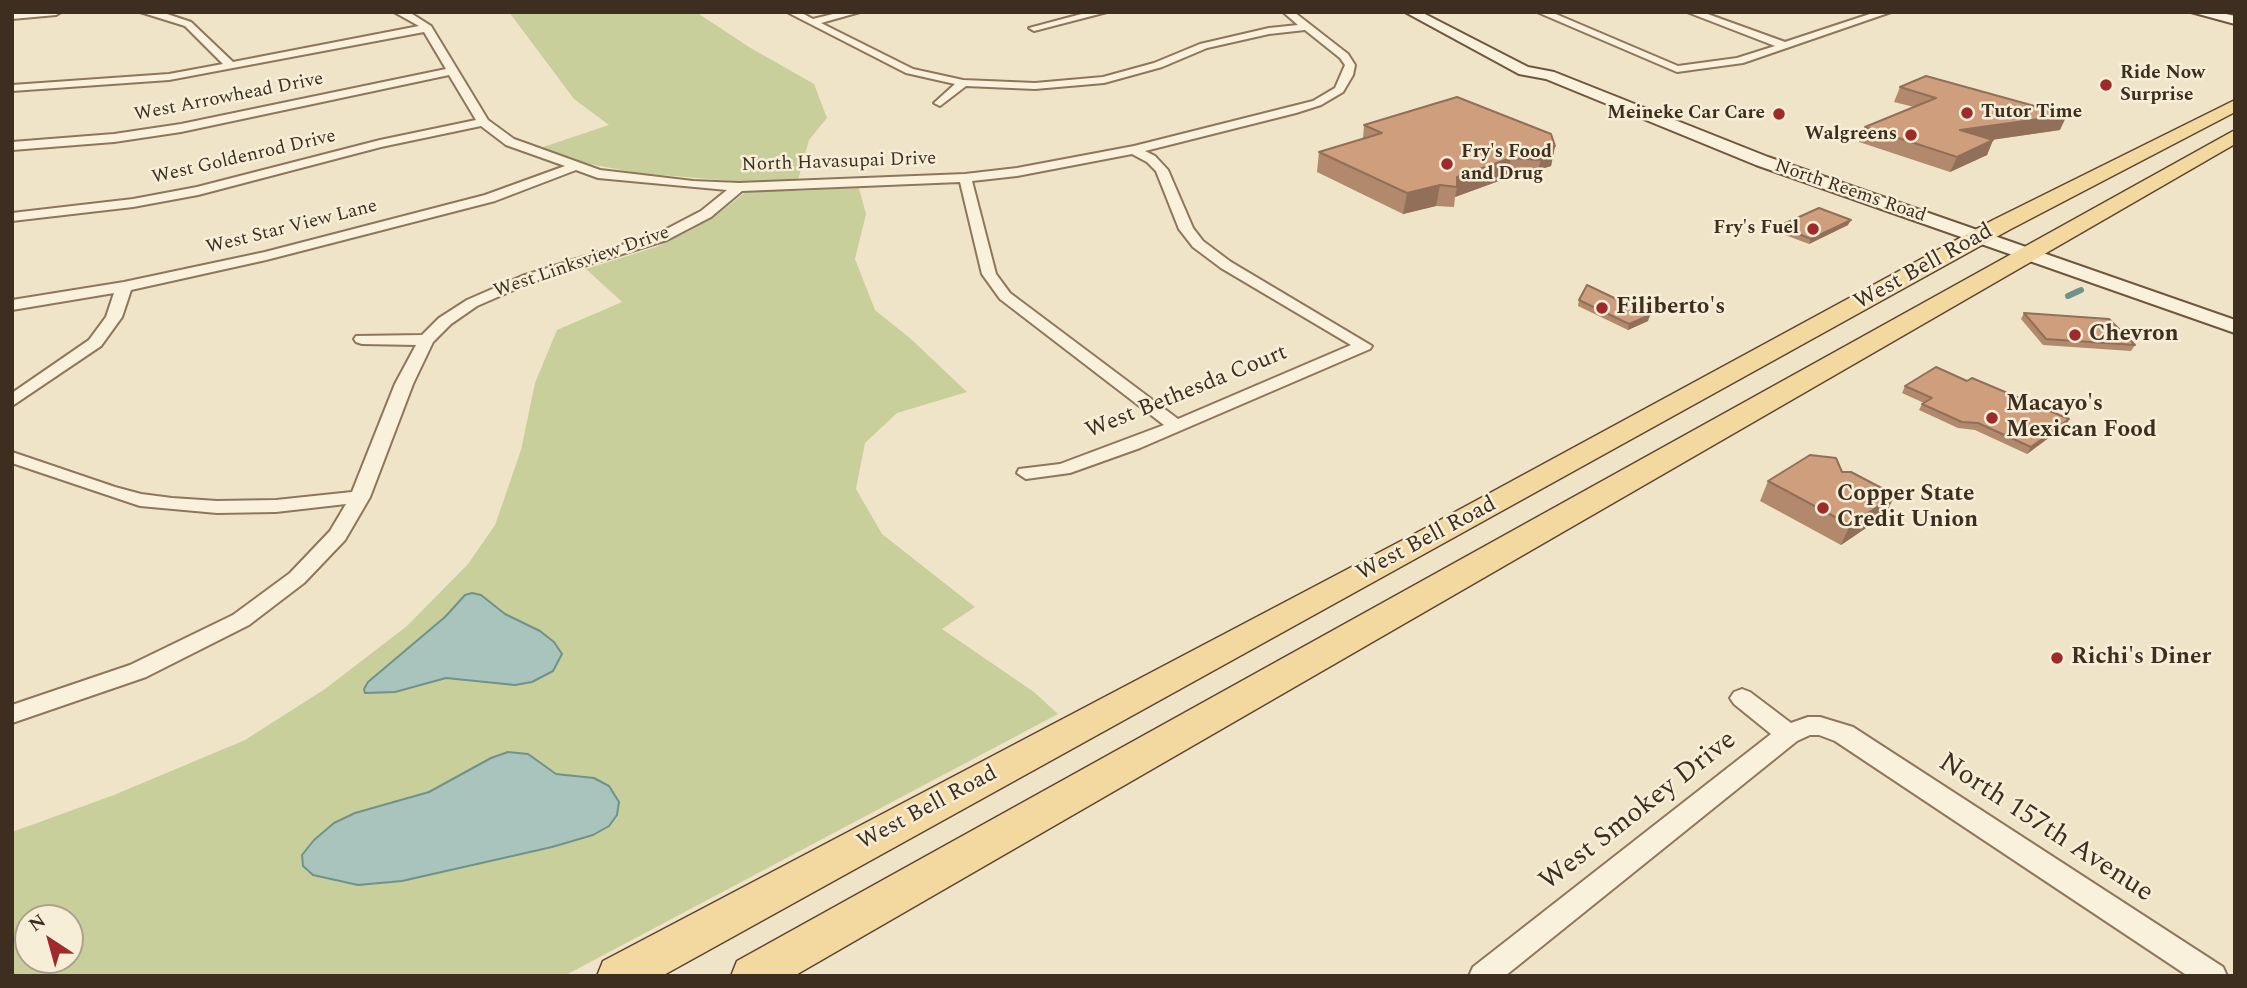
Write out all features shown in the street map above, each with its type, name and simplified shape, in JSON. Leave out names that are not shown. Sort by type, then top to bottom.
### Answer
[{"type":"main road","name":"North Reems Road","points":[[1411,12],[1524,71],[1549,75],[1741,153],[2235,327]]},
{"type":"main road","name":"North Reems Road","points":[[1441,12],[1548,66],[1549,75]]},
{"type":"main road","points":[[2197,12],[2235,20]]},
{"type":"main road","points":[[2230,107],[2234,117],[2215,132],[2231,138]]},
{"type":"main road","name":"West Bell Road","points":[[619,976],[668,964],[1978,237],[2230,107]]},
{"type":"main road","points":[[2183,132],[2199,139],[2182,150],[2186,163]]},
{"type":"main road","name":"West Bell Road","points":[[753,976],[2231,138]]},
{"type":"main road","points":[[1707,387],[1752,410]]},
{"type":"street","points":[[12,16],[56,12]]},
{"type":"street","points":[[145,12],[171,17],[188,24],[231,66]]},
{"type":"street","points":[[399,12],[415,18],[427,28]]},
{"type":"street","points":[[792,12],[910,71],[963,83],[1035,86],[1104,80],[1158,65],[1205,46],[1269,31],[1307,27]]},
{"type":"street","points":[[811,22],[855,12]]},
{"type":"street","points":[[1034,28],[1102,12]]},
{"type":"street","points":[[1288,12],[1307,27]]},
{"type":"street","points":[[1542,12],[1677,69],[1739,61],[1886,12]]},
{"type":"street","points":[[1692,12],[1785,46]]},
{"type":"street","points":[[1843,12],[1865,20]]},
{"type":"street","name":"North Havasupai Drive","points":[[427,28],[483,122],[510,142],[598,174],[738,187],[965,178],[1075,162],[1134,150],[1292,111],[1317,103],[1339,90],[1348,75],[1350,65],[1344,56],[1307,27]]},
{"type":"street","points":[[12,88],[169,77],[427,28]]},
{"type":"street","name":"West Arrowhead Drive","points":[[12,146],[114,138],[180,128],[451,71]]},
{"type":"street","points":[[940,103],[963,83]]},
{"type":"street","name":"West Goldenrod Drive","points":[[12,217],[133,203],[198,191],[380,144],[483,122]]},
{"type":"street","name":"West Bethesda Court","points":[[1026,473],[1063,469],[1177,426],[1364,346],[1226,265],[1198,244],[1186,229],[1162,170],[1151,159],[1134,150]]},
{"type":"street","name":"West Star View Lane","points":[[12,304],[124,287],[266,256],[490,198],[574,167]]},
{"type":"street","points":[[965,178],[989,274],[1005,296],[1177,426]]},
{"type":"street","name":"West Linksview Drive","points":[[12,715],[138,671],[241,620],[297,578],[338,535],[360,497],[404,384],[426,340],[445,321],[472,303],[527,279],[662,237],[706,214],[738,187]]},
{"type":"street","points":[[12,401],[94,343],[114,317],[124,287]]},
{"type":"street","points":[[362,339],[426,340]]},
{"type":"street","points":[[12,457],[118,494],[172,504],[216,507],[276,506],[360,497]]},
{"type":"street","points":[[1742,698],[1788,734]]},
{"type":"street","name":"West Smokey Drive","points":[[1483,976],[1788,734],[1808,726],[1820,726],[1844,734]]},
{"type":"street","name":"North 157th Avenue","points":[[1844,734],[2202,973]]},
{"type":"green space","points":[[509,12],[696,12],[749,47],[814,84],[827,118],[809,140],[795,191],[859,188],[866,214],[855,259],[875,310],[911,339],[967,392],[897,413],[865,443],[856,489],[882,534],[975,607],[942,629],[1034,692],[1058,714],[564,976],[12,976],[12,832],[114,795],[245,740],[325,689],[407,626],[468,564],[495,525],[521,450],[535,383],[557,330],[622,302],[586,269],[656,247],[689,231],[719,213],[757,183],[637,173],[579,162],[540,148],[609,125],[574,99]]},
{"type":"water","points":[[465,595],[481,595],[505,614],[540,631],[554,642],[562,654],[553,671],[532,682],[515,685],[446,678],[395,692],[365,693],[368,682],[445,617]]},
{"type":"water","points":[[508,752],[528,754],[556,774],[594,778],[609,786],[619,802],[617,815],[609,826],[593,835],[402,881],[358,885],[313,875],[303,866],[302,855],[314,840],[334,823],[355,813],[429,792],[491,758]]},
{"type":"building","points":[[1926,76],[2067,115],[1960,130],[1993,140],[1957,157],[1865,127],[1936,98],[1900,87]]},
{"type":"building","name":"Fry's Food and Drug","points":[[1457,97],[1551,134],[1555,146],[1539,152],[1541,160],[1511,158],[1457,177],[1457,187],[1440,185],[1407,193],[1319,152],[1382,133],[1364,125]]},
{"type":"building","name":"Fry's Fuel","points":[[1819,208],[1851,220],[1811,239],[1779,226]]},
{"type":"building","points":[[1587,285],[1650,315],[1629,324],[1579,300]]},
{"type":"building","name":"Chevron","points":[[2024,313],[2109,319],[2135,345],[2046,339]]},
{"type":"building","name":"Macayo's Mexican Food","points":[[1936,367],[1967,381],[1972,378],[2069,419],[2031,447],[1978,423],[1962,422],[1922,404],[1932,398],[1905,386]]},
{"type":"building","points":[[1810,455],[1836,458],[1842,472],[1851,472],[1895,495],[1850,525],[1768,481]]},
{"type":"waterway","points":[[2068,296],[2081,290]]},
{"type":"place","name":"Ride Now Surprise","points":[[2106,85]]},
{"type":"place","name":"Tutor Time","points":[[1967,113]]},
{"type":"place","name":"Meineke Car Care","points":[[1779,114]]},
{"type":"place","name":"Walgreens","points":[[1911,135]]},
{"type":"place","name":"Fry's Food and Drug","points":[[1447,164]]},
{"type":"place","name":"Fry's Fuel","points":[[1813,229]]},
{"type":"place","name":"Filiberto's","points":[[1602,308]]},
{"type":"place","name":"Chevron","points":[[2075,335]]},
{"type":"place","name":"Macayo's Mexican Food","points":[[1992,418]]},
{"type":"place","name":"Copper State Credit Union","points":[[1823,508]]},
{"type":"place","name":"Richi's Diner","points":[[2057,658]]}]
